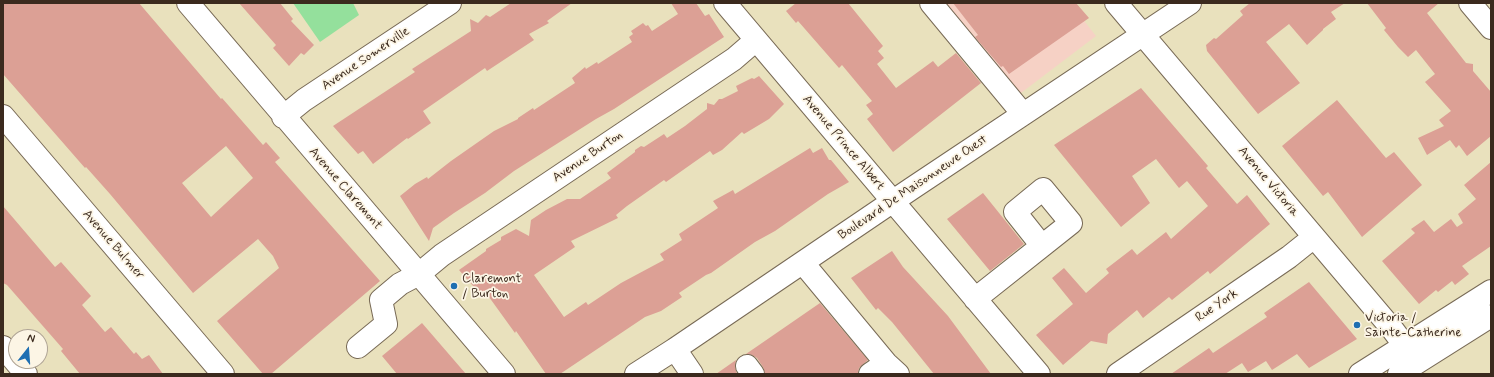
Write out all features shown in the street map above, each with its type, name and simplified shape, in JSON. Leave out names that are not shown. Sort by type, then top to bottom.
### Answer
[{"type":"street","name":"Avenue Claremont","points":[[188,3],[504,374]]},
{"type":"street","name":"Avenue Somerville","points":[[284,117],[304,100],[450,3]]},
{"type":"street","name":"Avenue Prince Albert","points":[[725,3],[1039,374]]},
{"type":"street","points":[[931,3],[1023,114]]},
{"type":"street","name":"Avenue Victoria","points":[[1116,3],[1411,354]]},
{"type":"street","name":"Boulevard De Maisonneuve Ouest","points":[[636,374],[803,263],[892,201],[1190,3]]},
{"type":"street","points":[[1470,3],[1491,28]]},
{"type":"street","name":"Avenue Burton","points":[[358,347],[386,324],[381,300],[400,284],[419,274],[442,254],[734,59],[756,40]]},
{"type":"street","name":"Avenue Bulmer","points":[[3,116],[223,374]]},
{"type":"street","name":"Rue York","points":[[1118,374],[1289,257],[1314,237]]},
{"type":"street","points":[[975,299],[1042,246]]},
{"type":"street","points":[[803,263],[885,370]]},
{"type":"street","points":[[1399,374],[1411,354],[1491,291]]},
{"type":"street","points":[[1360,374],[1411,354],[1491,316]]},
{"type":"street","points":[[3,347],[26,374]]},
{"type":"street","points":[[675,349],[692,374]]},
{"type":"shaded area","points":[[1070,3],[1096,36],[1017,96],[945,4]]},
{"type":"green space","points":[[293,3],[353,3],[359,15],[320,42]]},
{"type":"building","points":[[3,3],[139,3],[221,99],[222,98],[263,145],[266,142],[280,158],[275,162],[380,281],[271,374],[263,374],[217,321],[279,268],[273,256],[258,239],[193,293],[110,194],[86,167],[85,168],[3,74]],"holes":[[[226,146],[253,178],[211,217],[182,183]]]},
{"type":"building","points":[[239,3],[280,3],[293,19],[291,21],[314,45],[304,55],[301,53],[289,66],[273,48],[276,45]]},
{"type":"building","points":[[511,3],[572,3],[547,21],[549,23],[529,34],[534,40],[487,71],[485,68],[423,111],[431,123],[408,139],[407,138],[373,164],[363,151],[358,154],[333,126],[415,72],[412,69],[471,31],[470,19],[478,23],[486,15],[490,17]]},
{"type":"building","points":[[671,3],[696,3],[705,16],[709,14],[724,37],[614,109],[514,171],[485,193],[433,228],[429,241],[400,196],[415,184],[427,177],[428,179],[494,131],[518,119],[533,108],[534,110],[575,83],[572,78],[585,67],[586,69],[597,62],[598,64],[632,42],[629,37],[633,34],[631,31],[643,23],[646,26],[648,25],[652,31],[678,14]]},
{"type":"building","points":[[796,3],[848,3],[883,46],[878,51],[884,58],[877,64],[896,88],[933,61],[938,67],[956,53],[981,83],[893,152],[867,119],[873,114],[866,105],[872,101],[842,65],[839,68],[798,21],[796,23],[786,11]]},
{"type":"building","points":[[953,3],[1076,3],[1089,18],[1009,74],[975,37],[978,35]]},
{"type":"building","points":[[1250,3],[1345,3],[1331,12],[1336,19],[1323,29],[1307,45],[1289,24],[1266,42],[1300,83],[1258,114],[1207,51],[1206,45],[1214,38],[1216,39],[1243,15],[1240,11]]},
{"type":"building","points":[[1367,3],[1439,3],[1427,13],[1466,63],[1473,64],[1473,71],[1491,92],[1491,136],[1467,156],[1459,145],[1456,148],[1450,140],[1427,155],[1418,138],[1444,126],[1439,120],[1451,111],[1425,82],[1435,74],[1416,50],[1408,57],[1398,47],[1384,30],[1386,28]]},
{"type":"building","points":[[759,76],[784,104],[769,119],[744,134],[742,132],[722,150],[713,155],[710,151],[666,182],[664,180],[616,215],[618,218],[571,241],[575,247],[534,275],[564,317],[586,302],[588,305],[621,283],[664,260],[660,254],[682,240],[679,234],[718,208],[713,201],[733,190],[735,194],[810,148],[813,153],[822,148],[829,160],[831,160],[849,182],[828,194],[775,231],[755,242],[711,273],[679,293],[682,297],[661,311],[645,317],[560,374],[546,374],[516,331],[515,333],[489,297],[488,298],[485,293],[481,295],[459,270],[486,251],[486,249],[501,240],[501,237],[516,229],[529,236],[531,220],[567,199],[580,199],[611,178],[607,173],[635,152],[635,150],[641,146],[644,147],[664,134],[667,138],[707,109],[707,103],[714,105],[719,99],[738,91],[736,86]]},
{"type":"building","points":[[1141,88],[1208,166],[1206,168],[1237,204],[1247,195],[1270,224],[1210,274],[1208,271],[1172,300],[1169,297],[1143,318],[1137,310],[1108,334],[1107,344],[1091,341],[1063,365],[1036,335],[1073,304],[1052,278],[1064,268],[1086,293],[1109,273],[1106,269],[1132,249],[1137,255],[1166,232],[1171,239],[1208,206],[1187,181],[1179,188],[1156,159],[1132,176],[1150,203],[1121,227],[1054,145]]},
{"type":"building","points":[[1337,100],[1386,158],[1394,152],[1422,185],[1362,237],[1328,192],[1323,196],[1282,146]]},
{"type":"building","points":[[1491,162],[1491,246],[1462,266],[1469,274],[1455,285],[1452,281],[1438,292],[1436,290],[1419,304],[1382,261],[1415,233],[1411,229],[1424,220],[1434,232],[1451,219],[1457,227],[1463,223],[1458,214],[1476,199],[1464,185]]},
{"type":"building","points":[[983,193],[1024,244],[990,271],[947,219]]},
{"type":"building","points":[[3,206],[55,267],[61,262],[91,296],[82,305],[105,332],[111,327],[134,354],[136,352],[142,359],[149,355],[163,374],[80,374],[61,351],[63,349],[48,332],[48,329],[46,329],[7,285],[3,283]]},
{"type":"building","points":[[892,251],[903,267],[948,316],[991,374],[934,374],[892,322],[878,308],[876,310],[851,278]]},
{"type":"building","points":[[1309,282],[1357,339],[1309,368],[1297,354],[1272,370],[1266,361],[1248,372],[1242,363],[1225,374],[1171,374],[1209,348],[1213,353],[1267,317],[1264,313]]},
{"type":"building","points":[[820,303],[868,360],[859,368],[858,374],[765,374],[763,367],[757,358],[746,354]]},
{"type":"building","points":[[422,323],[466,374],[397,374],[382,356]]},
{"type":"building","points":[[736,360],[735,367],[737,374],[716,374]]},
{"type":"place","name":"Claremont / Burton","points":[[454,286]]},
{"type":"place","name":"Victoria / Sainte-Catherine","points":[[1357,325]]}]
